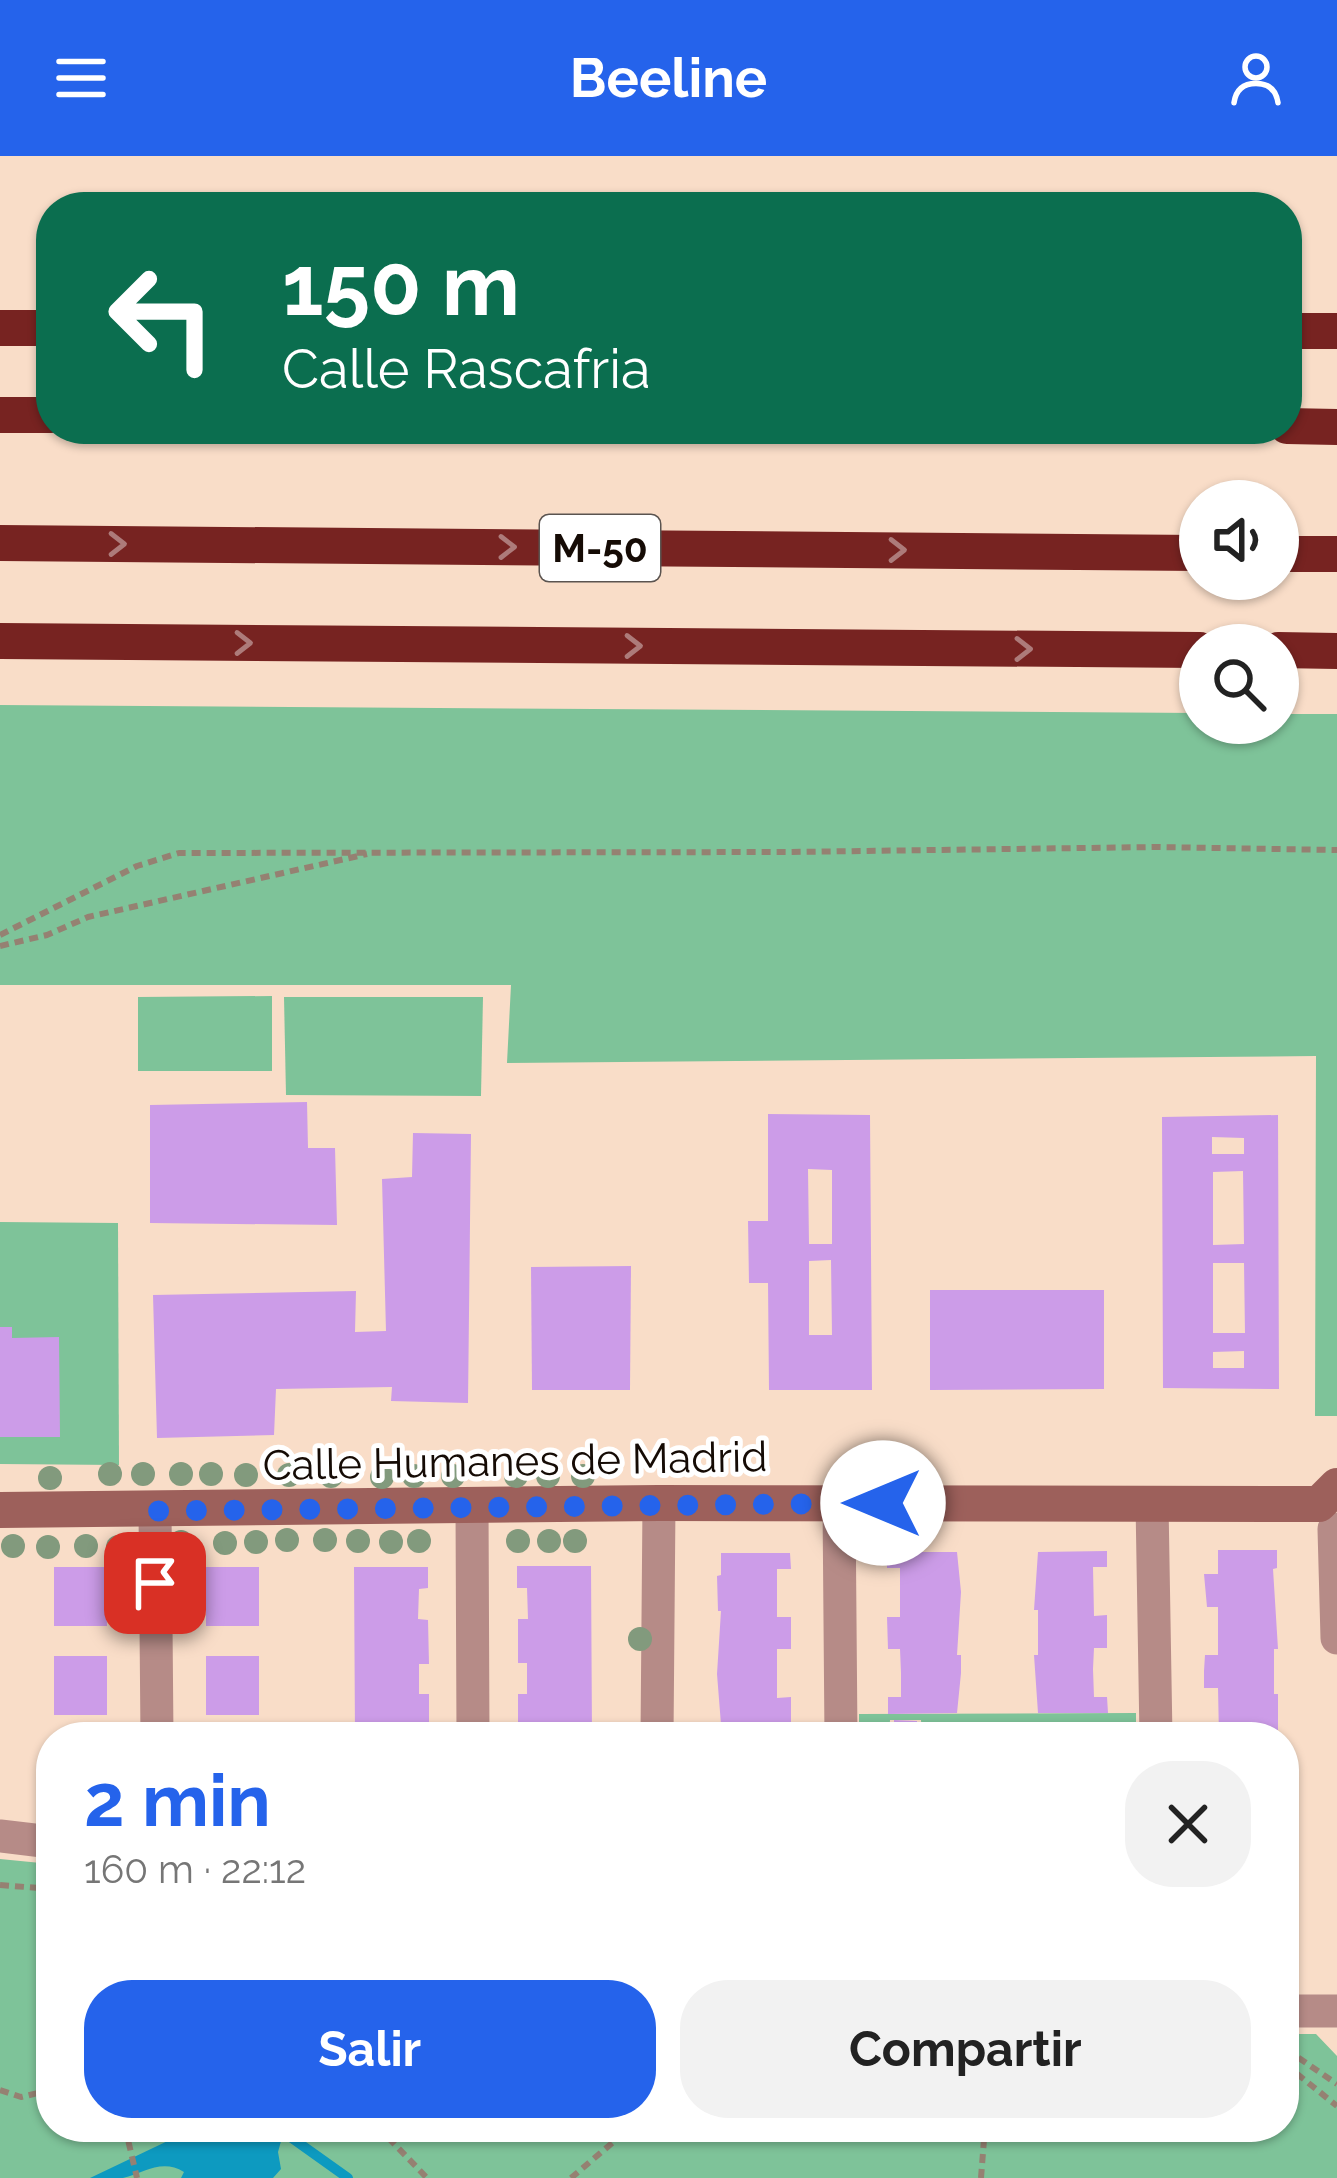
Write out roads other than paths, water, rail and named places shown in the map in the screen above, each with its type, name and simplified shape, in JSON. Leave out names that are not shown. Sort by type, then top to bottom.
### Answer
[{"type":"highway","points":[[0,328],[36,328]]},
{"type":"highway","points":[[1302,331],[1337,331]]},
{"type":"highway","points":[[0,415],[36,415]]},
{"type":"highway","points":[[1302,426],[1337,427]]},
{"type":"highway","name":"M-50","points":[[0,543],[1179,553]]},
{"type":"highway","points":[[1299,554],[1337,554]]},
{"type":"highway","points":[[0,641],[1179,650]]},
{"type":"highway","points":[[1299,650],[1337,651]]},
{"type":"street","points":[[657,1722],[659,1503]]},
{"type":"street","points":[[838,1503],[841,1722]]},
{"type":"street","name":"Calle Humanes de Madrid","points":[[0,1510],[1152,1503],[1332,1512]]},
{"type":"street","points":[[1152,1503],[1156,1722]]},
{"type":"street","points":[[472,1505],[473,1722]]},
{"type":"street","points":[[155,1511],[157,1722]]},
{"type":"street","points":[[1332,1512],[1337,1638]]},
{"type":"street","points":[[0,1836],[36,1840]]},
{"type":"street","points":[[1299,2011],[1337,2011]]},
{"type":"water","points":[[166,2142],[281,2142],[281,2169],[273,2178],[181,2178],[184,2172],[168,2166],[123,2178],[90,2178]]},
{"type":"waterway","points":[[297,2142],[348,2178]]}]
